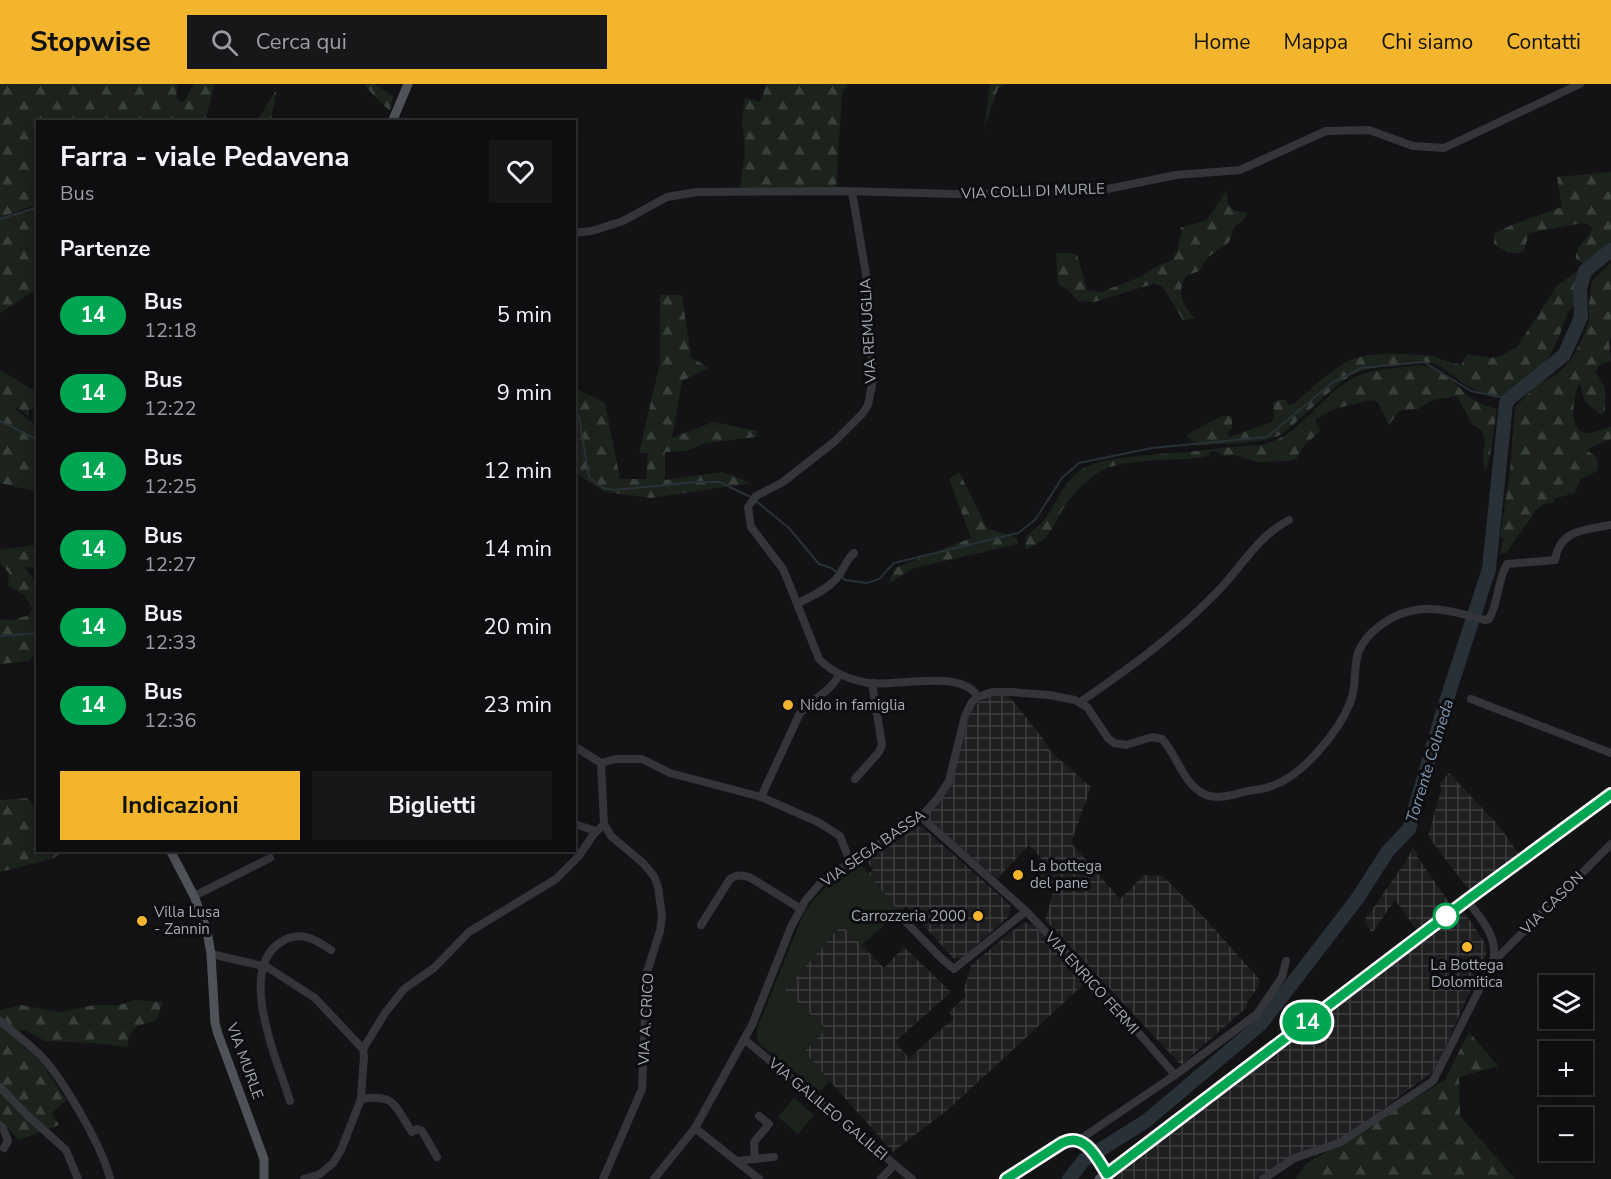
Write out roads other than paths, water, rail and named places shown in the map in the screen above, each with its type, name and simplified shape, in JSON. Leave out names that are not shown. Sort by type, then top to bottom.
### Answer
[{"type":"main road","points":[[393,120],[408,84]]},
{"type":"main road","points":[[1103,1176],[1467,900],[1611,794]]},
{"type":"main road","name":"VIA MURLE","points":[[171,852],[194,896],[207,931],[218,1034],[255,1131],[264,1160],[264,1179]]},
{"type":"street","name":"VIA COLLI DI MURLE","points":[[576,233],[592,231],[623,221],[672,195],[716,192],[956,194],[1093,192],[1176,175],[1240,170],[1326,131],[1369,130],[1413,146],[1444,148],[1580,84]]},
{"type":"street","name":"VIA REMUGLIA","points":[[852,192],[867,280],[873,380],[868,405],[834,442],[783,482],[756,496],[748,512],[751,527],[783,569],[819,659],[839,675],[872,683],[934,681],[960,683],[972,688],[978,697]]},
{"type":"street","points":[[1080,702],[1136,664],[1213,596],[1234,574],[1248,553],[1276,527],[1289,520]]},
{"type":"street","points":[[978,697],[992,692],[1011,692],[1049,695],[1080,702],[1087,707],[1108,738],[1114,743],[1126,745],[1152,737],[1162,739],[1192,785],[1203,794],[1223,797],[1273,786],[1290,776],[1305,763],[1332,734],[1350,704],[1359,652],[1372,631],[1392,617],[1417,609],[1449,610],[1485,620],[1489,619],[1495,608],[1507,564],[1555,561],[1558,548],[1564,538],[1576,532],[1611,525]]},
{"type":"street","points":[[798,603],[825,589],[836,579],[847,559],[854,553]]},
{"type":"street","points":[[761,797],[799,715],[806,706],[826,692],[839,675]]},
{"type":"street","points":[[855,778],[879,752],[882,745],[872,683]]},
{"type":"street","name":"VIA SEGA BASSA","points":[[654,1179],[695,1128],[744,1039],[801,909],[823,880],[921,817],[947,787],[965,716],[972,702],[978,697]]},
{"type":"street","points":[[1471,699],[1611,753]]},
{"type":"street","points":[[576,747],[601,763],[616,759],[642,759],[670,773],[761,797],[818,822],[840,836],[850,862]]},
{"type":"street","points":[[304,1179],[320,1174],[333,1163],[341,1150],[361,1099],[363,1049],[390,1006],[404,989],[434,968],[458,942],[475,928],[556,879],[579,856],[596,831],[604,824],[601,763]]},
{"type":"street","name":"VIA ENRICO FERMI","points":[[921,817],[1026,911],[1112,1002],[1175,1076]]},
{"type":"street","name":"VIA A. CRICO","points":[[603,1179],[642,1089],[647,972],[660,931],[662,916],[654,876],[643,862],[611,836],[604,824]]},
{"type":"street","points":[[576,825],[596,831]]},
{"type":"street","name":"VIA CASON","points":[[1493,962],[1611,844]]},
{"type":"street","points":[[194,896],[270,858]]},
{"type":"street","points":[[700,926],[730,879],[737,876],[743,875],[751,878],[801,909]]},
{"type":"street","points":[[1263,1179],[1296,1158],[1341,1142],[1433,1081],[1493,962],[1495,943],[1467,900]]},
{"type":"street","points":[[907,923],[954,969],[1026,911]]},
{"type":"street","points":[[290,1101],[261,1006],[262,966],[272,947],[291,936],[312,938],[331,950]]},
{"type":"street","points":[[211,954],[262,966],[315,998],[363,1049]]},
{"type":"street","points":[[1082,1142],[1257,1014],[1281,977],[1286,961]]},
{"type":"street","points":[[0,1021],[42,1058],[71,1097],[99,1148],[110,1179]]},
{"type":"street","name":"VIA GALILEO GALILEI","points":[[744,1039],[912,1179]]},
{"type":"street","points":[[0,1087],[33,1121],[66,1150],[78,1179]]},
{"type":"street","points":[[361,1099],[380,1097],[391,1101],[412,1132],[417,1129],[422,1131],[437,1157]]},
{"type":"street","points":[[756,1159],[754,1142],[769,1124],[759,1116]]},
{"type":"street","points":[[0,1125],[8,1141],[4,1148]]},
{"type":"street","points":[[695,1128],[758,1179]]},
{"type":"street","points":[[1006,1179],[1066,1140],[1082,1142],[1101,1164],[1103,1176]]},
{"type":"street","points":[[737,1161],[774,1157]]},
{"type":"street","points":[[881,1179],[894,1165]]},
{"type":"waterway","points":[[0,219],[36,208]]},
{"type":"waterway","name":"Torrente Colmeda","points":[[1069,1179],[1084,1160],[1146,1121],[1261,1024],[1357,899],[1388,851],[1409,829],[1443,711],[1489,569],[1506,403],[1564,355],[1581,317],[1580,288],[1585,271],[1611,250]]},
{"type":"waterway","points":[[842,577],[845,580],[867,583],[879,579],[894,563],[1018,533],[1035,520],[1062,478],[1079,463],[1152,448],[1267,437],[1332,383],[1361,368],[1424,362],[1471,391],[1509,399]]},
{"type":"waterway","points":[[576,416],[579,416],[589,477],[603,488],[614,490],[719,482],[751,497]]},
{"type":"waterway","points":[[0,421],[36,439]]},
{"type":"waterway","points":[[756,501],[789,528],[819,564],[838,573]]},
{"type":"waterway","points":[[0,636],[36,633]]},
{"type":"place","name":"Nido in famiglia","points":[[788,705]]},
{"type":"place","name":"La bottega del pane","points":[[1018,875]]},
{"type":"place","name":"Carrozzeria 2000","points":[[978,916]]},
{"type":"place","name":"Villa Lusa - Zannin","points":[[142,921]]},
{"type":"place","name":"La Bottega Dolomitica","points":[[1467,947]]}]
